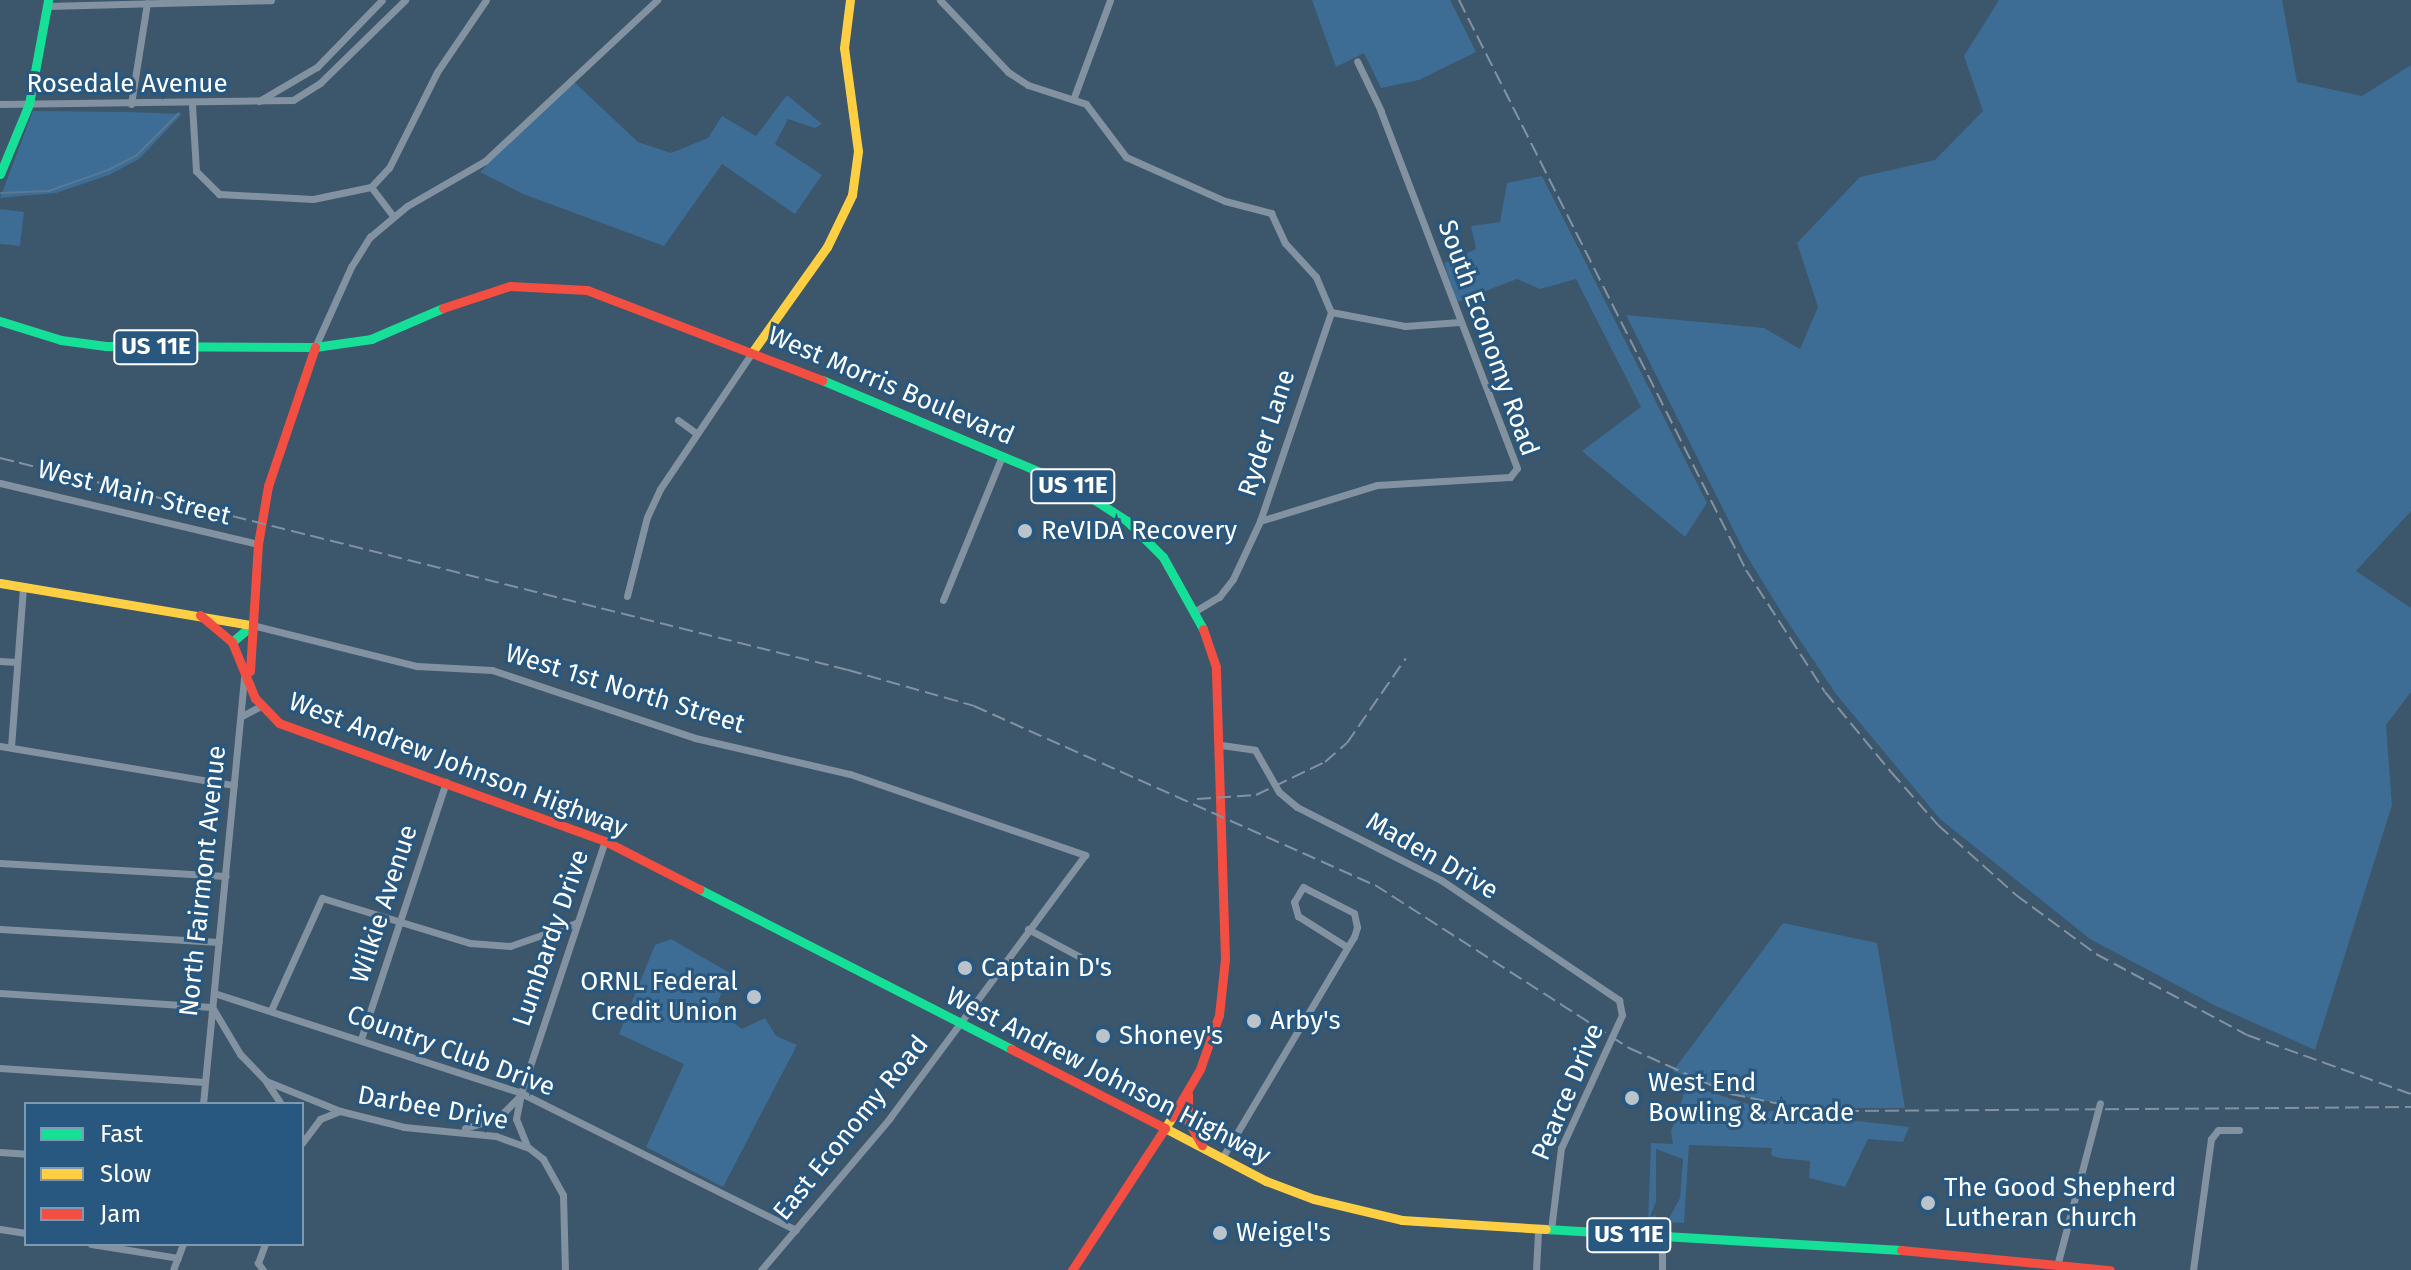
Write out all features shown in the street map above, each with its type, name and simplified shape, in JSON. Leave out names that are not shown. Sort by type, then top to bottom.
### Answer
[{"type":"main road","points":[[753,351],[827,247],[852,195],[858,151],[844,48],[850,0]]},
{"type":"main road","points":[[0,174],[29,104],[47,3]]},
{"type":"main road","name":"West Morris Boulevard","points":[[0,321],[61,340],[106,346],[315,347],[371,339],[471,296],[510,286],[548,285],[630,303],[753,351],[1091,495],[1127,521],[1163,557],[1197,610],[1216,667],[1222,776],[1225,959],[1219,1015],[1188,1091],[1072,1270]]},
{"type":"main road","points":[[249,680],[258,544],[279,441],[315,347]]},
{"type":"main road","name":"West 1st North Street","points":[[0,583],[252,625]]},
{"type":"main road","name":"West Andrew Johnson Highway","points":[[200,615],[232,642],[261,706],[297,731],[605,841],[1266,1181],[1367,1214],[1551,1232],[2058,1262],[2110,1270]]},
{"type":"main road","points":[[232,642],[252,625]]},
{"type":"main road","points":[[1188,1091],[1188,1121],[1206,1150]]},
{"type":"street","points":[[47,3],[271,0]]},
{"type":"street","points":[[253,103],[317,67],[382,0]]},
{"type":"street","name":"Rosedale Avenue","points":[[0,104],[279,103],[306,94],[405,0]]},
{"type":"street","points":[[192,105],[196,171],[219,194],[313,199],[371,187],[389,168],[437,72],[486,0]]},
{"type":"street","points":[[315,347],[351,267],[393,216],[485,161],[657,0]]},
{"type":"street","points":[[940,0],[1008,72],[1028,85],[1074,97],[1097,114],[1126,157],[1146,170],[1271,213],[1298,259],[1316,277],[1331,312],[1405,326],[1460,322]]},
{"type":"street","points":[[1074,97],[1110,0]]},
{"type":"street","points":[[131,104],[147,2]]},
{"type":"street","name":"South Economy Road","points":[[1260,521],[1377,485],[1516,474],[1381,111],[1357,61]]},
{"type":"street","points":[[152,104],[156,113]]},
{"type":"street","points":[[371,187],[393,216]]},
{"type":"street","name":"Ryder Lane","points":[[1197,610],[1219,597],[1233,579],[1260,521],[1331,312]]},
{"type":"street","points":[[627,596],[647,517],[696,433],[753,351]]},
{"type":"street","points":[[678,420],[696,433]]},
{"type":"street","points":[[943,600],[1002,456]]},
{"type":"street","name":"West Main Street","points":[[0,483],[258,544]]},
{"type":"street","points":[[11,747],[23,586]]},
{"type":"street","name":"West 1st North Street","points":[[252,625],[417,666],[492,670],[695,738],[850,774],[1085,855]]},
{"type":"street","points":[[0,661],[17,662]]},
{"type":"street","name":"North Fairmont Avenue","points":[[203,1102],[242,716],[244,663]]},
{"type":"street","points":[[242,716],[261,706]]},
{"type":"street","name":"Maden Drive","points":[[1221,745],[1255,750],[1279,792],[1297,807],[1441,880],[1601,985],[1619,1000],[1622,1015]]},
{"type":"street","points":[[0,746],[234,785]]},
{"type":"street","name":"Wilkie Avenue","points":[[361,1039],[446,782]]},
{"type":"street","name":"Lumbardy Drive","points":[[521,1093],[605,841]]},
{"type":"street","name":"East Economy Road","points":[[761,1270],[890,1118],[1085,855]]},
{"type":"street","points":[[0,863],[226,876]]},
{"type":"street","points":[[1222,1158],[1347,947],[1357,927],[1354,913],[1303,887],[1294,902],[1298,916],[1347,947]]},
{"type":"street","points":[[272,1008],[314,905],[322,898],[470,943],[510,946],[576,923]]},
{"type":"street","points":[[0,929],[219,942]]},
{"type":"street","points":[[1028,929],[1082,958]]},
{"type":"street","points":[[0,993],[212,1007]]},
{"type":"street","name":"Country Club Drive","points":[[214,993],[272,1008],[521,1093],[796,1230]]},
{"type":"street","name":"Darbee Drive","points":[[212,1007],[240,1054],[266,1081],[280,1102]]},
{"type":"street","name":"Pearce Drive","points":[[1551,1232],[1561,1148],[1622,1015]]},
{"type":"street","points":[[0,1068],[205,1082]]},
{"type":"street","name":"Darbee Drive","points":[[266,1081],[340,1111],[404,1127],[461,1129],[529,1148],[543,1159],[563,1195],[565,1270]]},
{"type":"street","points":[[461,1129],[497,1119],[521,1093]]},
{"type":"street","points":[[521,1093],[516,1119],[529,1148]]},
{"type":"street","points":[[2058,1262],[2100,1103]]},
{"type":"street","name":"Darbee Drive","points":[[304,1140],[320,1119],[340,1111]]},
{"type":"street","points":[[2193,1270],[2211,1139],[2218,1130],[2239,1130]]},
{"type":"street","points":[[0,1152],[24,1154]]},
{"type":"street","points":[[0,1229],[24,1233]]},
{"type":"street","points":[[1536,1270],[1538,1231]]},
{"type":"street","points":[[1662,1237],[1662,1270]]},
{"type":"street","points":[[103,1246],[178,1258]]},
{"type":"street","points":[[173,1270],[182,1246]]},
{"type":"street","points":[[263,1270],[258,1263],[264,1246]]},
{"type":"shaded area","points":[[1312,0],[1450,0],[1476,52],[1419,80],[1381,88],[1364,53],[1336,67]]},
{"type":"shaded area","points":[[1999,0],[2282,0],[2297,82],[2362,96],[2411,65],[2411,511],[2356,571],[2411,608],[2411,692],[2386,725],[2392,805],[2315,1050],[2216,1006],[2090,939],[1940,819],[1836,694],[1783,615],[1745,553],[1626,315],[1764,328],[1800,349],[1818,307],[1797,243],[1860,177],[1935,160],[1983,111],[1964,56]]},
{"type":"shaded area","points":[[573,81],[638,142],[671,153],[708,138],[722,116],[756,136],[787,95],[822,124],[815,128],[788,119],[775,144],[822,175],[795,214],[722,164],[664,246],[523,194],[480,172]]},
{"type":"shaded area","points":[[33,111],[182,114],[139,159],[109,175],[56,193],[0,198]]},
{"type":"shaded area","points":[[1542,176],[1707,503],[1685,537],[1582,451],[1641,407],[1576,279],[1540,289],[1517,279],[1457,302],[1444,263],[1476,249],[1471,226],[1500,222],[1507,183]]},
{"type":"shaded area","points":[[0,209],[24,212],[20,246],[0,244]]},
{"type":"shaded area","points":[[1783,923],[1877,943],[1905,1108],[1800,1108],[1731,1094],[1673,1071]]},
{"type":"shaded area","points":[[671,939],[730,973],[717,1004],[732,1022],[742,1029],[765,1018],[776,1036],[797,1045],[723,1187],[646,1147],[684,1064],[619,1034],[655,945]]},
{"type":"shaded area","points":[[1687,1085],[1771,1111],[1909,1127],[1903,1142],[1868,1139],[1845,1187],[1809,1178],[1810,1161],[1779,1158],[1771,1155],[1772,1148],[1689,1145],[1684,1223],[1667,1222],[1680,1198],[1683,1159],[1656,1149],[1656,1202],[1650,1217],[1656,1215],[1656,1221],[1648,1221],[1651,1143],[1673,1144],[1671,1131]]},
{"type":"waterway","points":[[1,193],[49,191],[108,170],[137,155],[179,113]]},
{"type":"railway","points":[[1459,0],[1746,570],[1825,692],[1891,772],[1938,825],[2016,895],[2096,954],[2247,1035],[2411,1094]]},
{"type":"railway","points":[[0,458],[848,670],[974,706],[1375,885],[1629,1048],[1731,1094],[1800,1108],[1845,1111],[2411,1107]]},
{"type":"railway","points":[[1197,799],[1256,795],[1325,762],[1347,743],[1406,658]]},
{"type":"traffic: fast","points":[[0,174],[29,104],[48,0]]},
{"type":"traffic: fast","points":[[0,321],[61,340],[106,346],[315,347],[371,339],[443,308]]},
{"type":"traffic: fast","points":[[822,380],[1073,486],[1127,521],[1163,557],[1203,629]]},
{"type":"traffic: fast","points":[[232,642],[252,625]]},
{"type":"traffic: fast","points":[[699,889],[1011,1049]]},
{"type":"traffic: fast","points":[[1546,1229],[1901,1250]]},
{"type":"traffic: slow","points":[[753,351],[827,247],[852,195],[858,151],[844,48],[850,0]]},
{"type":"traffic: slow","points":[[0,583],[252,625]]},
{"type":"traffic: slow","points":[[1172,1117],[1165,1128],[1266,1181],[1314,1199],[1402,1220],[1546,1229]]},
{"type":"traffic: jam","points":[[443,308],[510,286],[587,290],[822,380]]},
{"type":"traffic: jam","points":[[250,671],[258,544],[268,486],[315,347]]},
{"type":"traffic: jam","points":[[200,615],[232,642],[255,698],[279,723],[605,841],[699,889]]},
{"type":"traffic: jam","points":[[1172,1117],[1200,1069],[1219,1015],[1225,959],[1216,667],[1203,629]]},
{"type":"traffic: jam","points":[[1011,1049],[1165,1128],[1072,1270]]},
{"type":"traffic: jam","points":[[1188,1094],[1188,1121],[1202,1145]]},
{"type":"traffic: jam","points":[[1901,1250],[2110,1270]]},
{"type":"place","name":"ReVIDA Recovery","points":[[1025,531]]},
{"type":"place","name":"Captain D's","points":[[965,968]]},
{"type":"place","name":"ORNL Federal Credit Union","points":[[754,997]]},
{"type":"place","name":"Arby's","points":[[1254,1021]]},
{"type":"place","name":"Shoney's","points":[[1103,1036]]},
{"type":"place","name":"West End Bowling & Arcade","points":[[1632,1098]]},
{"type":"place","name":"The Good Shepherd Lutheran Church","points":[[1928,1203]]},
{"type":"place","name":"Weigel's","points":[[1220,1233]]}]
